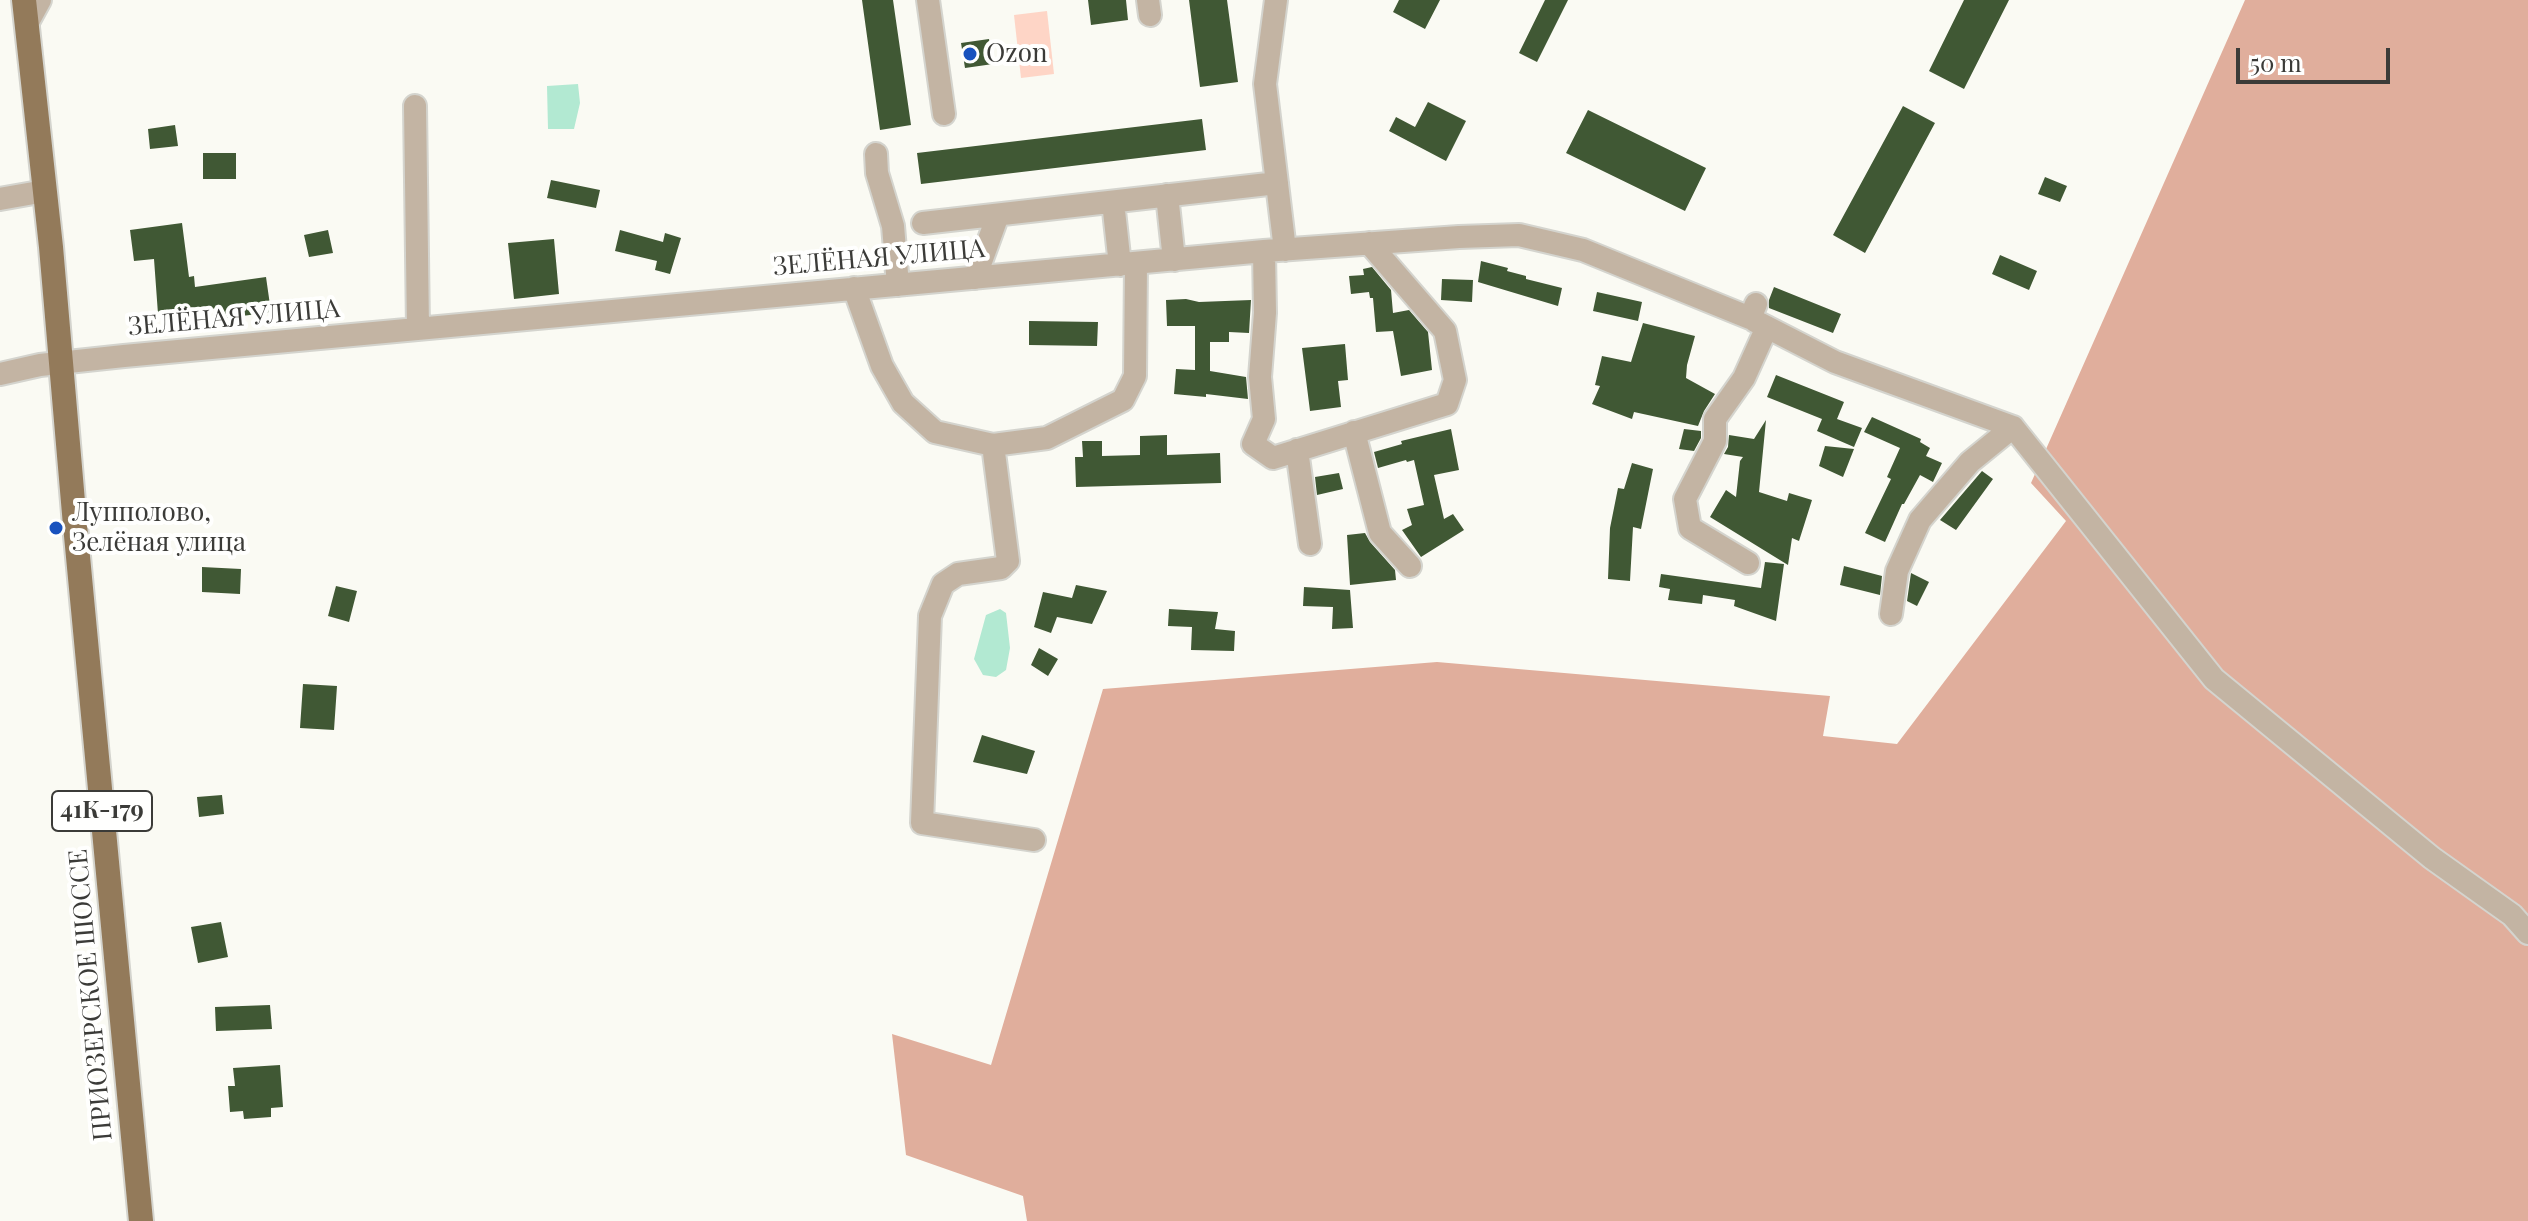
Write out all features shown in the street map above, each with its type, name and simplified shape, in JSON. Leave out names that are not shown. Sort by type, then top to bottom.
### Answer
[{"type":"main road","name":"ПРИОЗЕРСКОЕ ШОССЕ","points":[[26,11],[62,361],[76,541],[141,1221]]},
{"type":"street","points":[[26,11],[40,0]]},
{"type":"street","points":[[928,0],[944,114]]},
{"type":"street","points":[[1276,0],[1265,84],[1277,183],[1275,251],[1265,313],[1260,377],[1264,419],[1253,444],[1273,458],[1447,404],[1455,380],[1445,331],[1369,243]]},
{"type":"street","points":[[415,106],[418,329]]},
{"type":"street","points":[[876,154],[877,173],[893,226],[898,285]]},
{"type":"street","points":[[923,223],[1277,183]]},
{"type":"street","points":[[0,199],[45,191]]},
{"type":"street","points":[[1167,195],[1174,260]]},
{"type":"street","points":[[854,288],[882,366],[903,403],[935,432],[993,445],[1047,438],[1123,400],[1135,376],[1128,264],[1113,202]]},
{"type":"street","points":[[975,278],[998,215]]},
{"type":"street","name":"ЗЕЛЁНАЯ УЛИЦА","points":[[0,374],[62,361],[854,288],[1369,243],[1519,235],[1583,250],[1758,316],[1835,362],[2013,427]]},
{"type":"street","points":[[1748,563],[1690,528],[1685,499],[1715,441],[1715,419],[1744,378],[1758,316]]},
{"type":"street","points":[[1891,614],[1897,571],[1920,520],[1970,462],[2013,427],[2214,679],[2432,858],[2512,915],[2528,933]]},
{"type":"street","points":[[1354,432],[1380,533],[1410,566]]},
{"type":"street","points":[[993,445],[1008,561],[1001,568],[958,574],[943,584],[930,616],[922,823],[1034,840]]},
{"type":"street","points":[[1297,450],[1310,544]]},
{"type":"shaded area","points":[[2245,0],[2528,0],[2528,1221],[1027,1221],[1023,1196],[906,1155],[892,1034],[991,1065],[1103,689],[1437,662],[1830,696],[1823,736],[1897,744],[2066,521],[2031,483]]},
{"type":"shaded area","points":[[1047,11],[1054,74],[1021,78],[1014,15]]},
{"type":"shaded area","points":[[578,84],[580,103],[574,129],[548,129],[547,86]]},
{"type":"shaded area","points":[[1000,609],[1006,613],[1010,648],[1006,670],[996,677],[983,675],[974,659],[986,615]]},
{"type":"building","points":[[862,0],[893,0],[911,125],[880,130]]},
{"type":"building","points":[[1088,0],[1126,0],[1128,20],[1091,25]]},
{"type":"building","points":[[1189,0],[1227,0],[1238,82],[1200,87]]},
{"type":"building","points":[[1399,0],[1440,0],[1425,29],[1393,12]]},
{"type":"building","points":[[1545,0],[1568,0],[1537,62],[1519,53]]},
{"type":"building","points":[[1964,0],[2009,0],[1964,89],[1929,71]]},
{"type":"building","points":[[989,39],[993,64],[965,68],[961,43]]},
{"type":"building","points":[[1428,102],[1466,121],[1446,161],[1389,131],[1396,117],[1415,127]]},
{"type":"building","points":[[1903,106],[1935,123],[1865,253],[1833,235]]},
{"type":"building","points":[[1588,110],[1706,168],[1685,211],[1566,153]]},
{"type":"building","points":[[1202,119],[1206,150],[921,184],[917,153]]},
{"type":"building","points":[[175,125],[178,146],[150,149],[148,129]]},
{"type":"building","points":[[203,153],[236,153],[236,179],[203,179]]},
{"type":"building","points":[[2045,177],[2067,186],[2060,202],[2038,194]]},
{"type":"building","points":[[551,180],[600,190],[596,208],[547,198]]},
{"type":"building","points":[[182,223],[189,277],[194,276],[195,287],[266,277],[271,312],[221,319],[219,308],[158,314],[154,259],[134,261],[130,230]]},
{"type":"building","points":[[328,230],[333,253],[309,257],[304,235]]},
{"type":"building","points":[[620,230],[663,242],[665,233],[681,238],[670,274],[655,270],[657,261],[615,251]]},
{"type":"building","points":[[554,239],[559,294],[514,299],[508,243]]},
{"type":"building","points":[[2000,255],[2037,271],[2029,290],[1992,274]]},
{"type":"building","points":[[1481,261],[1508,268],[1507,271],[1526,276],[1526,279],[1562,288],[1558,306],[1478,282]]},
{"type":"building","points":[[1372,267],[1391,290],[1393,313],[1409,310],[1428,332],[1432,370],[1401,376],[1393,331],[1376,332],[1373,298],[1370,298],[1369,292],[1351,294],[1349,276],[1364,275],[1363,269]]},
{"type":"building","points":[[1442,279],[1473,280],[1472,302],[1441,300]]},
{"type":"building","points":[[1774,287],[1841,314],[1833,333],[1769,308]]},
{"type":"building","points":[[1597,292],[1642,302],[1638,321],[1593,311]]},
{"type":"building","points":[[1166,300],[1199,302],[1251,300],[1249,333],[1229,332],[1229,342],[1210,342],[1210,371],[1246,377],[1248,399],[1174,394],[1176,369],[1195,370],[1195,326],[1167,326]]},
{"type":"building","points":[[1029,321],[1098,322],[1097,346],[1029,345]]},
{"type":"building","points":[[1643,323],[1695,336],[1686,378],[1715,394],[1698,426],[1634,412],[1632,419],[1592,404],[1600,386],[1595,385],[1602,356],[1631,362]]},
{"type":"building","points":[[1345,344],[1348,380],[1338,381],[1341,407],[1310,411],[1302,348]]},
{"type":"building","points":[[1776,375],[1844,402],[1837,419],[1862,428],[1854,447],[1817,431],[1822,419],[1767,397]]},
{"type":"building","points":[[1872,417],[1921,439],[1920,442],[1930,448],[1926,456],[1942,463],[1933,482],[1920,475],[1902,504],[1885,542],[1865,533],[1891,479],[1887,477],[1900,448],[1864,432]]},
{"type":"building","points":[[1766,420],[1759,492],[1787,501],[1789,493],[1812,500],[1799,541],[1792,538],[1788,565],[1710,517],[1726,490],[1736,497],[1743,457],[1724,454],[1729,435],[1754,439]]},
{"type":"building","points":[[1451,429],[1459,470],[1434,475],[1444,519],[1453,514],[1464,530],[1421,557],[1402,530],[1412,525],[1407,509],[1424,505],[1414,460],[1378,468],[1374,452],[1402,444],[1401,441]]},
{"type":"building","points":[[1684,429],[1701,431],[1694,451],[1679,449]]},
{"type":"building","points":[[1167,435],[1167,455],[1220,453],[1221,483],[1076,487],[1075,457],[1083,457],[1082,441],[1102,441],[1102,456],[1140,455],[1140,436]]},
{"type":"building","points":[[1825,446],[1854,449],[1843,477],[1819,466]]},
{"type":"building","points":[[1632,463],[1653,469],[1641,529],[1633,527],[1630,581],[1608,579],[1610,528],[1618,488],[1624,489]]},
{"type":"building","points":[[1982,471],[1993,479],[1956,530],[1940,520]]},
{"type":"building","points":[[1339,473],[1343,489],[1317,495],[1315,477]]},
{"type":"building","points":[[1365,533],[1395,570],[1396,580],[1350,585],[1347,535]]},
{"type":"building","points":[[1765,562],[1784,564],[1776,621],[1734,606],[1735,600],[1703,595],[1702,604],[1668,600],[1670,589],[1659,587],[1661,574],[1761,588]]},
{"type":"building","points":[[1844,566],[1882,576],[1880,595],[1840,585]]},
{"type":"building","points":[[202,567],[241,569],[240,594],[202,592]]},
{"type":"building","points":[[1911,573],[1929,582],[1917,606],[1907,601]]},
{"type":"building","points":[[1076,585],[1107,591],[1092,624],[1057,617],[1051,633],[1034,627],[1043,592],[1072,598]]},
{"type":"building","points":[[336,586],[357,591],[349,622],[328,616]]},
{"type":"building","points":[[1304,587],[1350,590],[1353,628],[1332,629],[1333,607],[1303,606]]},
{"type":"building","points":[[1169,609],[1218,612],[1215,629],[1235,631],[1234,651],[1191,650],[1192,627],[1168,626]]},
{"type":"building","points":[[1039,648],[1058,659],[1048,676],[1031,665]]},
{"type":"building","points":[[303,684],[337,686],[334,730],[300,728]]},
{"type":"building","points":[[982,735],[1035,751],[1027,774],[973,762]]},
{"type":"building","points":[[222,795],[224,814],[199,817],[197,797]]},
{"type":"building","points":[[221,922],[228,957],[198,963],[191,927]]},
{"type":"building","points":[[270,1005],[272,1029],[216,1031],[215,1007]]},
{"type":"building","points":[[280,1065],[283,1107],[271,1108],[271,1117],[244,1119],[243,1111],[230,1112],[228,1086],[235,1086],[233,1068]]},
{"type":"place","name":"Ozon","points":[[970,54]]},
{"type":"place","name":"Лупполово, Зелёная улица","points":[[56,528]]}]
